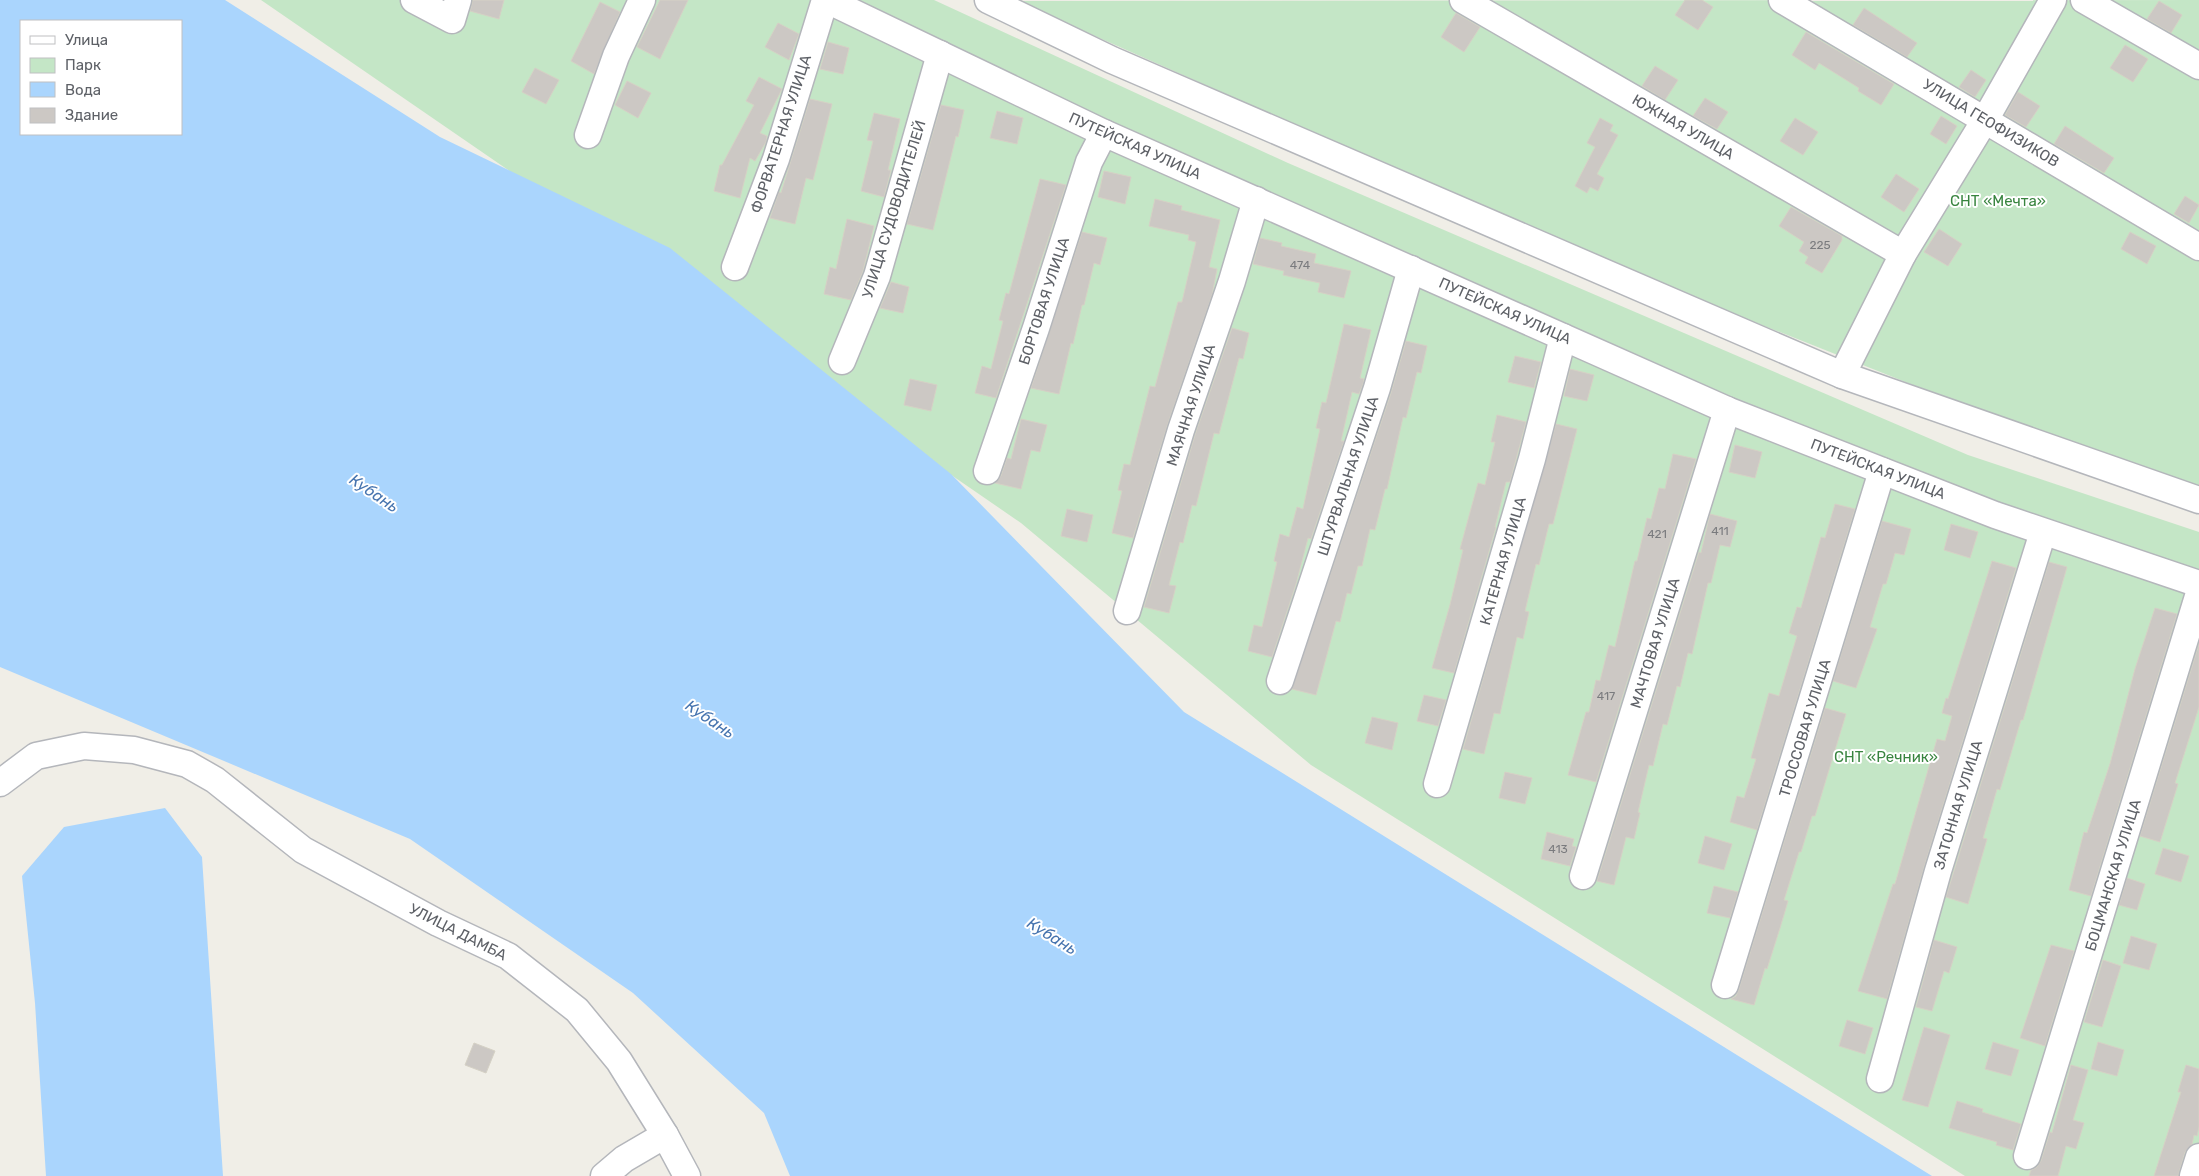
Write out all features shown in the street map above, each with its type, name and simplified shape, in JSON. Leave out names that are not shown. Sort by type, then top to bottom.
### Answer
[{"type":"street","points":[[414,0],[452,20],[458,0]]},
{"type":"street","points":[[588,135],[616,56],[642,0]]},
{"type":"street","name":"ПУТЕЙСКАЯ УЛИЦА","points":[[826,0],[1104,133],[1728,410],[2043,532],[2199,584]]},
{"type":"street","name":"ФОРВАТЕРНАЯ УЛИЦА","points":[[735,267],[776,159],[826,0]]},
{"type":"street","points":[[988,0],[1112,60],[1842,375],[2199,500]]},
{"type":"street","name":"ЮЖНАЯ УЛИЦА","points":[[1463,0],[1903,254]]},
{"type":"street","name":"УЛИЦА ГЕОФИЗИКОВ","points":[[1782,0],[2199,247]]},
{"type":"street","points":[[1842,375],[1903,254],[1985,120],[2053,0]]},
{"type":"street","points":[[2084,0],[2199,66]]},
{"type":"street","name":"УЛИЦА СУДОВОДИТЕЛЕЙ","points":[[842,362],[877,276],[940,54]]},
{"type":"street","name":"БОРТОВАЯ УЛИЦА","points":[[987,471],[1036,328],[1089,162],[1104,133]]},
{"type":"street","name":"МАЯЧНАЯ УЛИЦА","points":[[1127,611],[1181,430],[1232,281],[1256,200]]},
{"type":"street","name":"ШТУРВАЛЬНАЯ УЛИЦА","points":[[1280,680],[1377,388],[1410,269]]},
{"type":"street","name":"КАТЕРНАЯ УЛИЦА","points":[[1437,784],[1532,459],[1563,337]]},
{"type":"street","name":"МАЧТОВАЯ УЛИЦА","points":[[1583,876],[1728,410]]},
{"type":"street","name":"ТРОССОВАЯ УЛИЦА","points":[[1725,985],[1812,707],[1882,471]]},
{"type":"street","name":"ЗАТОННАЯ УЛИЦА","points":[[1880,1079],[1938,871],[2043,532]]},
{"type":"street","name":"БОЦМАНСКАЯ УЛИЦА","points":[[2026,1156],[2199,594]]},
{"type":"street","name":"УЛИЦА ДАМБА","points":[[0,783],[36,756],[84,746],[134,750],[187,764],[215,780],[303,850],[438,923],[508,956],[577,1010],[619,1061],[666,1135],[687,1176]]},
{"type":"street","points":[[604,1176],[624,1158],[666,1135]]},
{"type":"street","points":[[2193,1176],[2199,1157]]},
{"type":"green space","name":"СНТ «Речник»","points":[[261,0],[934,0],[1288,163],[1968,455],[2199,532],[2199,1176],[1965,1176],[1311,765],[1021,523]]},
{"type":"green space","name":"СНТ «Мечта»","points":[[2199,0],[2199,491],[2011,424],[1679,292],[1381,163],[1016,1]]},
{"type":"water","name":"Кубань","points":[[0,0],[225,0],[440,137],[670,248],[951,474],[1184,712],[1932,1176],[790,1176],[764,1113],[633,993],[410,839],[0,667]]},
{"type":"water","points":[[165,808],[202,857],[223,1176],[46,1176],[35,1003],[22,876],[64,827]]},
{"type":"building","points":[[473,0],[504,0],[499,19],[470,11]]},
{"type":"building","points":[[660,0],[688,0],[660,59],[637,47]]},
{"type":"building","points":[[1685,0],[1702,0],[1713,7],[1698,30],[1675,15]]},
{"type":"building","points":[[2159,1],[2182,15],[2171,33],[2147,19]]},
{"type":"building","points":[[600,2],[620,12],[594,74],[571,61]]},
{"type":"building","points":[[1864,8],[1917,43],[1907,57],[1853,25]]},
{"type":"building","points":[[1456,13],[1480,27],[1464,52],[1441,37]]},
{"type":"building","points":[[778,23],[799,34],[789,60],[765,47]]},
{"type":"building","points":[[1806,32],[1894,84],[1881,105],[1858,91],[1859,88],[1819,63],[1815,70],[1792,55]]},
{"type":"building","points":[[828,42],[849,48],[843,74],[820,69]]},
{"type":"building","points":[[2125,45],[2148,59],[2133,82],[2110,68]]},
{"type":"building","points":[[1655,66],[1678,80],[1665,100],[1642,86]]},
{"type":"building","points":[[535,68],[559,80],[546,104],[522,92]]},
{"type":"building","points":[[1971,70],[1986,80],[1975,97],[1959,87]]},
{"type":"building","points":[[759,77],[782,89],[760,133],[767,136],[766,142],[755,161],[750,158],[740,198],[714,191],[720,165],[722,165],[754,105],[746,101]]},
{"type":"building","points":[[627,81],[651,93],[638,118],[615,105]]},
{"type":"building","points":[[2018,92],[2040,106],[2026,127],[2005,115]]},
{"type":"building","points":[[1705,98],[1728,112],[1717,129],[1693,116]]},
{"type":"building","points":[[810,99],[832,104],[813,180],[806,178],[795,224],[770,218],[779,192],[781,193]]},
{"type":"building","points":[[941,105],[964,110],[933,230],[907,224]]},
{"type":"building","points":[[997,111],[1023,118],[1017,144],[990,138]]},
{"type":"building","points":[[874,113],[900,119],[888,170],[891,170],[884,197],[861,191],[873,141],[867,140]]},
{"type":"building","points":[[1941,116],[1957,126],[1946,144],[1930,134]]},
{"type":"building","points":[[1600,118],[1613,125],[1610,131],[1618,135],[1597,174],[1604,178],[1598,191],[1590,187],[1587,193],[1575,186],[1595,147],[1587,143]]},
{"type":"building","points":[[1795,118],[1818,132],[1803,155],[1780,141]]},
{"type":"building","points":[[2065,126],[2114,158],[2104,173],[2054,144]]},
{"type":"building","points":[[1104,171],[1131,177],[1125,204],[1098,197]]},
{"type":"building","points":[[1896,174],[1919,189],[1904,212],[1881,197]]},
{"type":"building","points":[[1040,179],[1066,185],[996,398],[975,393],[982,366],[991,369],[1003,321],[999,320],[1006,293],[1009,294]]},
{"type":"building","points":[[2185,196],[2199,205],[2189,223],[2174,214]]},
{"type":"building","points":[[1155,199],[1182,206],[1181,210],[1220,220],[1209,267],[1217,269],[1212,295],[1167,426],[1133,538],[1112,533],[1122,491],[1118,490],[1124,464],[1130,465],[1150,386],[1155,387],[1178,302],[1182,302],[1196,242],[1188,240],[1189,235],[1149,226]]},
{"type":"building","points":[[1791,207],[1842,236],[1842,240],[1822,273],[1805,263],[1808,257],[1799,251],[1804,242],[1779,226]]},
{"type":"building","points":[[847,219],[874,226],[863,271],[851,300],[824,294],[830,267],[836,269]]},
{"type":"building","points":[[1939,229],[1962,244],[1948,266],[1924,252]]},
{"type":"building","points":[[1082,232],[1107,238],[1100,265],[1094,263],[1073,344],[1071,343],[1059,394],[1031,388]]},
{"type":"building","points":[[2130,232],[2156,246],[2147,264],[2121,249]]},
{"type":"building","points":[[1260,238],[1282,243],[1281,246],[1316,254],[1314,263],[1351,271],[1344,298],[1318,292],[1320,283],[1283,275],[1284,271],[1253,264]]},
{"type":"building","points":[[891,282],[909,287],[903,313],[880,308]]},
{"type":"building","points":[[1344,324],[1371,330],[1360,378],[1364,379],[1363,384],[1359,394],[1352,392],[1341,441],[1344,441],[1311,539],[1308,538],[1296,584],[1272,657],[1248,651],[1254,625],[1262,627],[1277,562],[1274,561],[1280,534],[1289,537],[1297,507],[1303,509],[1320,429],[1316,428],[1322,402],[1326,403]]},
{"type":"building","points":[[1232,328],[1249,333],[1243,359],[1239,358],[1219,434],[1214,433],[1196,506],[1192,505],[1183,543],[1180,542],[1169,585],[1176,586],[1169,613],[1144,607],[1195,435]]},
{"type":"building","points":[[1406,341],[1427,346],[1421,373],[1417,372],[1406,418],[1403,417],[1387,489],[1385,489],[1375,530],[1370,529],[1362,566],[1358,566],[1351,594],[1347,593],[1340,622],[1336,621],[1316,695],[1292,689],[1391,393]]},
{"type":"building","points":[[1515,356],[1541,362],[1534,388],[1508,382]]},
{"type":"building","points":[[1570,369],[1594,375],[1587,401],[1564,396]]},
{"type":"building","points":[[910,379],[937,385],[931,411],[904,405]]},
{"type":"building","points":[[1497,415],[1526,422],[1510,482],[1506,482],[1496,527],[1454,673],[1432,668],[1450,605],[1463,550],[1460,549],[1478,483],[1485,485],[1495,442],[1491,442]]},
{"type":"building","points":[[1021,419],[1047,425],[1040,452],[1031,450],[1021,489],[995,483],[1001,476],[1007,458],[1011,459]]},
{"type":"building","points":[[1556,424],[1577,429],[1553,524],[1549,524],[1539,565],[1536,564],[1525,611],[1529,612],[1523,639],[1517,637],[1500,714],[1494,713],[1484,754],[1463,749]]},
{"type":"building","points":[[1735,445],[1762,452],[1755,478],[1729,472]]},
{"type":"building","points":[[1673,454],[1696,459],[1596,782],[1568,775],[1586,712],[1589,712],[1596,680],[1600,681],[1609,645],[1615,647],[1647,518],[1651,519],[1659,488],[1665,489]]},
{"type":"building","points":[[1835,504],[1855,509],[1757,830],[1730,822],[1737,796],[1744,798],[1756,759],[1751,758],[1769,693],[1779,696],[1797,636],[1789,633],[1797,607],[1801,608],[1821,537],[1825,538]]},
{"type":"building","points":[[1067,509],[1093,515],[1087,542],[1061,536]]},
{"type":"building","points":[[1710,514],[1737,521],[1730,547],[1720,545],[1711,583],[1708,583],[1692,654],[1688,653],[1680,687],[1677,686],[1667,725],[1663,724],[1653,766],[1649,765],[1634,839],[1626,837],[1614,885],[1597,881],[1699,552],[1701,553]]},
{"type":"building","points":[[1882,521],[1911,529],[1904,555],[1895,553],[1886,584],[1883,584],[1870,627],[1877,629],[1856,688],[1833,681]]},
{"type":"building","points":[[1951,524],[1978,532],[1970,558],[1944,550]]},
{"type":"building","points":[[1992,561],[2016,568],[1924,867],[1887,999],[1858,991],[1893,884],[1895,884],[1937,739],[1945,741],[1952,716],[1942,713]]},
{"type":"building","points":[[2049,562],[2067,567],[2023,720],[2021,720],[2000,790],[1997,789],[1983,838],[1987,839],[1968,904],[1946,897]]},
{"type":"building","points":[[2155,608],[2177,614],[2091,896],[2069,890],[2084,832],[2087,833],[2110,764],[2135,669]]},
{"type":"building","points":[[2199,644],[2199,707],[2175,783],[2178,784],[2160,842],[2140,836]]},
{"type":"building","points":[[1424,695],[1446,700],[1438,726],[1417,721]]},
{"type":"building","points":[[1825,708],[1846,714],[1815,816],[1812,816],[1784,900],[1788,901],[1767,969],[1765,968],[1754,1005],[1731,999],[1736,996],[1739,989]]},
{"type":"building","points":[[1372,717],[1398,723],[1392,750],[1365,743]]},
{"type":"building","points":[[1505,772],[1532,778],[1525,804],[1499,798]]},
{"type":"building","points":[[1547,832],[1574,839],[1572,846],[1576,847],[1570,866],[1541,859]]},
{"type":"building","points":[[1705,836],[1732,844],[1724,870],[1698,863]]},
{"type":"building","points":[[2163,848],[2189,856],[2181,882],[2155,874]]},
{"type":"building","points":[[2127,878],[2145,884],[2137,910],[2119,905]]},
{"type":"building","points":[[1714,886],[1738,892],[1730,918],[1707,913]]},
{"type":"building","points":[[2131,936],[2157,944],[2149,970],[2123,963]]},
{"type":"building","points":[[1934,940],[1957,947],[1949,973],[1944,971],[1932,1011],[1916,1007]]},
{"type":"building","points":[[2051,945],[2074,951],[2045,1046],[2020,1038]]},
{"type":"building","points":[[2103,960],[2121,966],[2102,1027],[2084,1022]]},
{"type":"building","points":[[1847,1020],[1873,1028],[1865,1054],[1839,1046]]},
{"type":"building","points":[[1924,1027],[1950,1035],[1928,1107],[1902,1100]]},
{"type":"building","points":[[1993,1042],[2019,1050],[2011,1076],[1985,1069]]},
{"type":"building","points":[[2098,1042],[2124,1050],[2117,1076],[2091,1069]]},
{"type":"building","points":[[474,1043],[495,1051],[486,1073],[465,1065]]},
{"type":"building","points":[[2071,1065],[2088,1070],[2073,1120],[2084,1123],[2076,1149],[2066,1146],[2058,1176],[2029,1176],[2031,1170],[2037,1167],[2041,1161],[2050,1132],[2052,1133]]},
{"type":"building","points":[[2186,1065],[2199,1069],[2199,1127],[2197,1136],[2194,1135],[2192,1144],[2185,1152],[2178,1176],[2154,1176],[2181,1092],[2178,1092]]},
{"type":"building","points":[[1957,1101],[1983,1109],[1982,1112],[2021,1124],[2013,1150],[1996,1145],[1997,1142],[1949,1128]]}]
